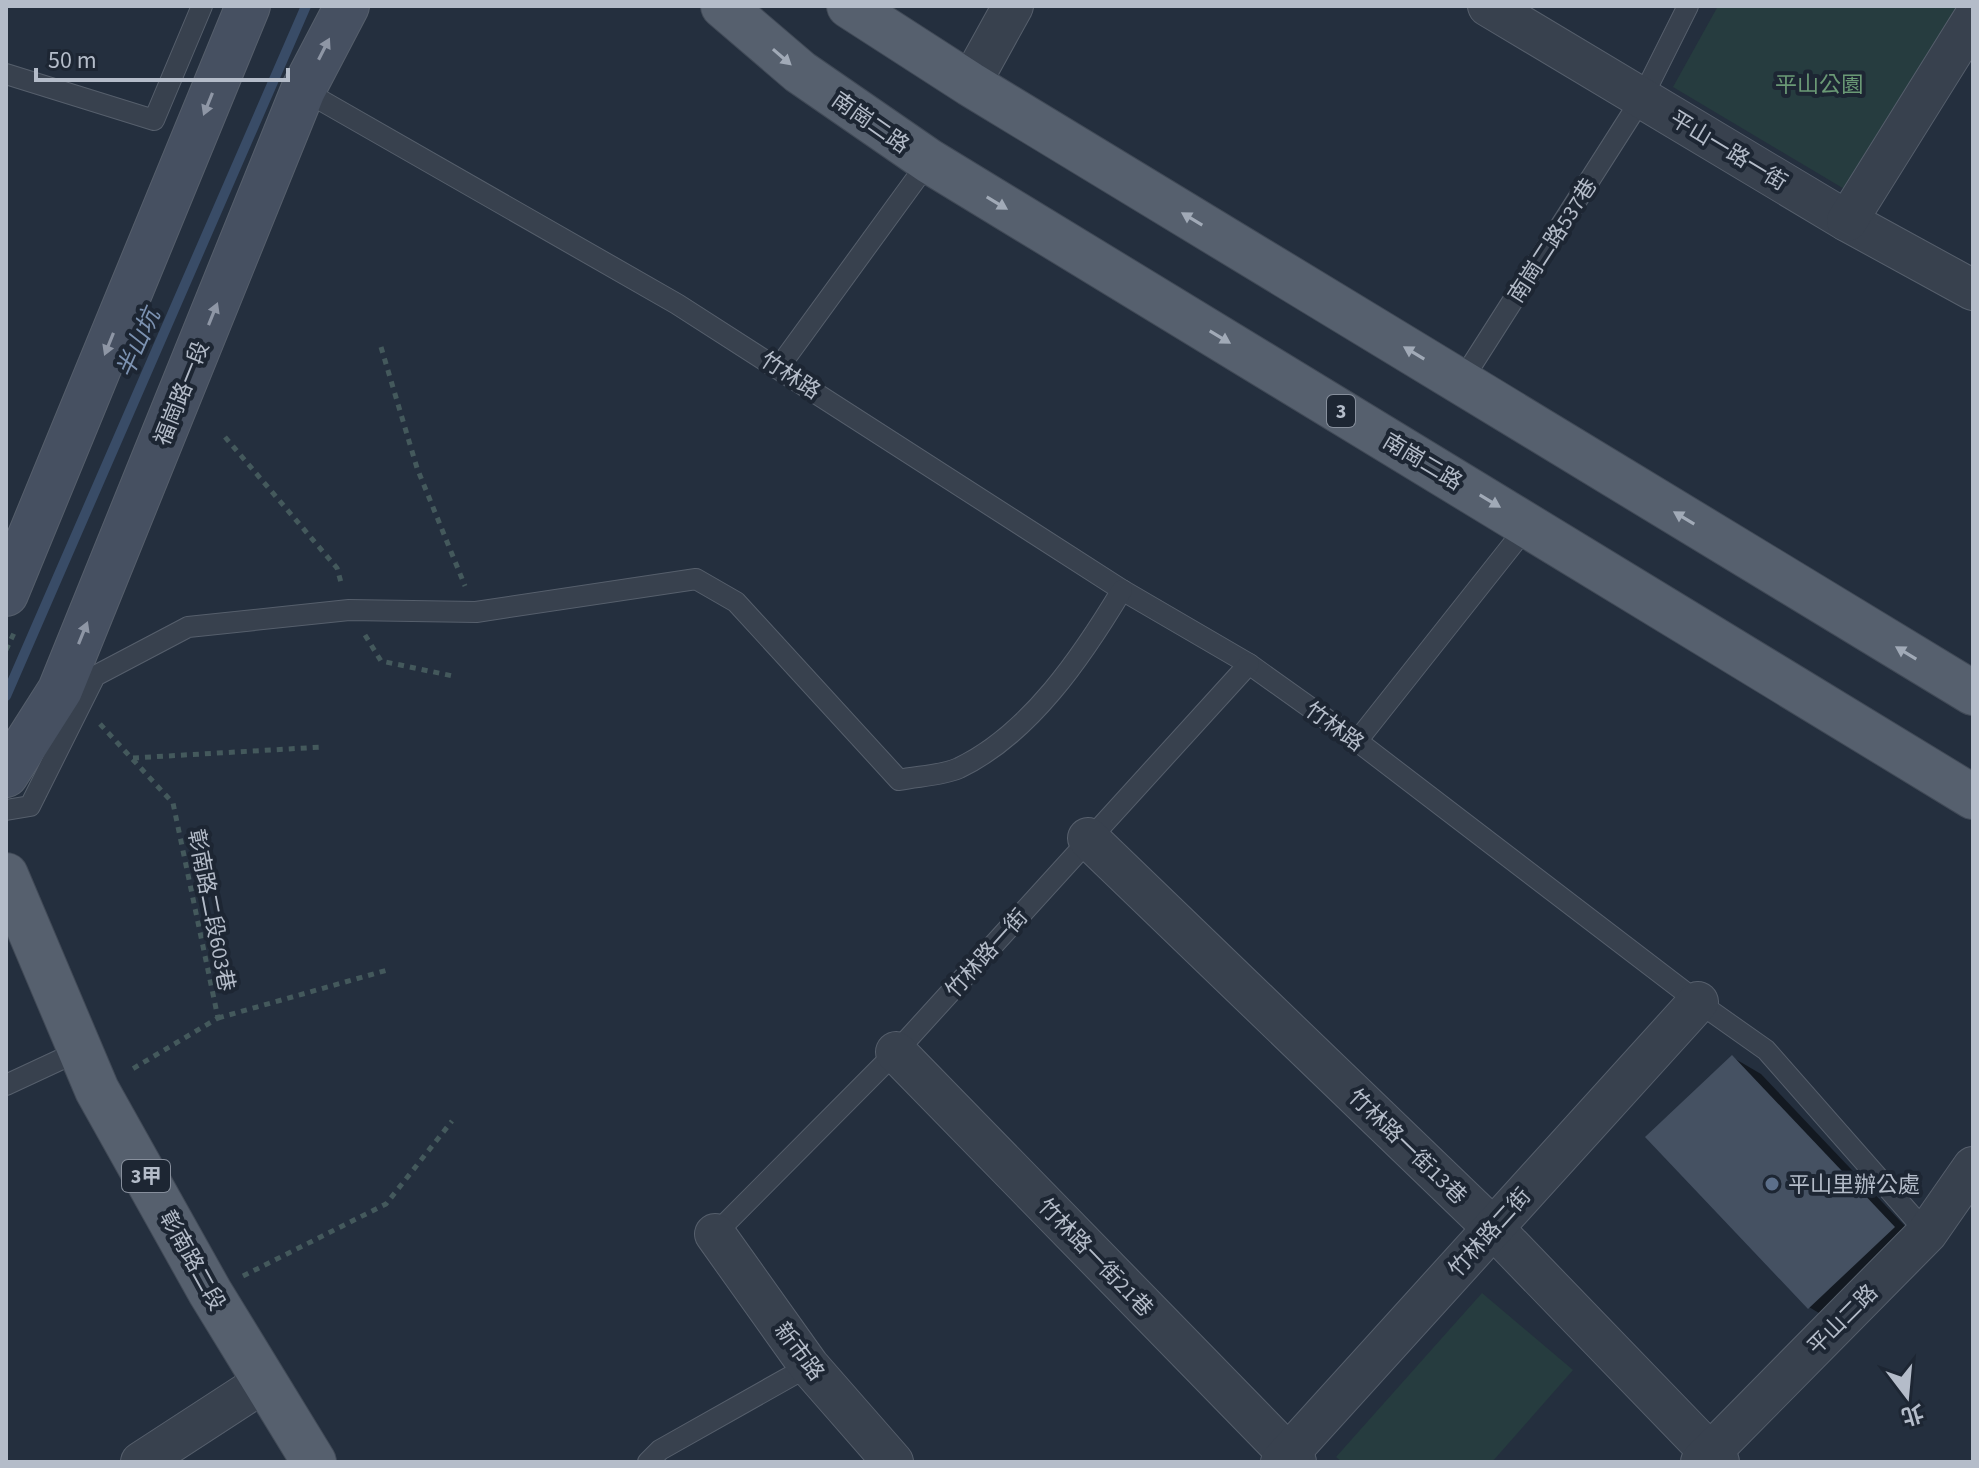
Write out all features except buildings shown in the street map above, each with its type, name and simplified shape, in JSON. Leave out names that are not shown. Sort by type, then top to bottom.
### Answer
[{"type":"main road","name":"南崗二路","points":[[723,6],[800,72],[929,161],[1973,797]]},
{"type":"main road","points":[[849,6],[970,84],[1973,693]]},
{"type":"main road","name":"彰南路二段","points":[[6,875],[88,1070],[210,1292],[314,1462]]},
{"type":"street","points":[[6,594],[248,6]]},
{"type":"street","name":"福崗路一段","points":[[6,775],[60,690],[303,90],[347,6]]},
{"type":"street","points":[[970,84],[1013,6]]},
{"type":"street","name":"平山一路一街","points":[[1488,6],[1847,221],[1973,290]]},
{"type":"street","points":[[1847,221],[1973,19]]},
{"type":"street","name":"竹林路一街13巷","points":[[1088,838],[1493,1228],[1710,1459]]},
{"type":"street","name":"竹林路二街","points":[[1288,1459],[1698,1002]]},
{"type":"street","name":"竹林路一街21巷","points":[[896,1052],[1288,1459]]},
{"type":"street","name":"平山二路","points":[[1710,1459],[1927,1233],[1973,1167]]},
{"type":"street","name":"新市路","points":[[715,1234],[809,1366],[893,1462]]},
{"type":"street","points":[[141,1462],[264,1382]]},
{"type":"lane","points":[[6,74],[154,120],[202,6]]},
{"type":"lane","name":"南崗二路537巷","points":[[1461,382],[1642,98],[1688,6]]},
{"type":"lane","name":"竹林路","points":[[303,90],[677,304],[1122,590],[1249,664],[1357,741],[1698,1002],[1766,1050],[1927,1233]]},
{"type":"lane","points":[[779,367],[929,161]]},
{"type":"lane","points":[[1357,741],[1528,525]]},
{"type":"lane","points":[[6,810],[30,806],[95,676],[188,627],[349,610],[476,612],[696,579],[736,602],[899,780],[956,769],[1002,742],[1082,656],[1122,590]]},
{"type":"lane","name":"竹林路一街","points":[[715,1234],[896,1052],[1249,664]]},
{"type":"lane","points":[[6,1085],[88,1070]]},
{"type":"lane","points":[[648,1462],[660,1450],[809,1366]]},
{"type":"path","points":[[381,347],[417,468],[476,612]]},
{"type":"path","points":[[225,437],[337,568],[349,610],[381,661],[453,676]]},
{"type":"path","name":"彰南路二段603巷","points":[[82,704],[173,803],[218,1018],[88,1070]]},
{"type":"path","points":[[132,758],[322,747]]},
{"type":"path","points":[[218,1018],[391,969]]},
{"type":"path","points":[[210,1292],[386,1204],[452,1121]]},
{"type":"green space","name":"平山公園","points":[[1718,6],[1958,6],[1846,190],[1673,87]]},
{"type":"green space","points":[[1482,1293],[1573,1370],[1492,1462],[1342,1462],[1336,1457]]},
{"type":"waterway","name":"半山坑","points":[[6,696],[306,6]]},
{"type":"place","name":"平山里辦公處","points":[[1772,1184]]}]
